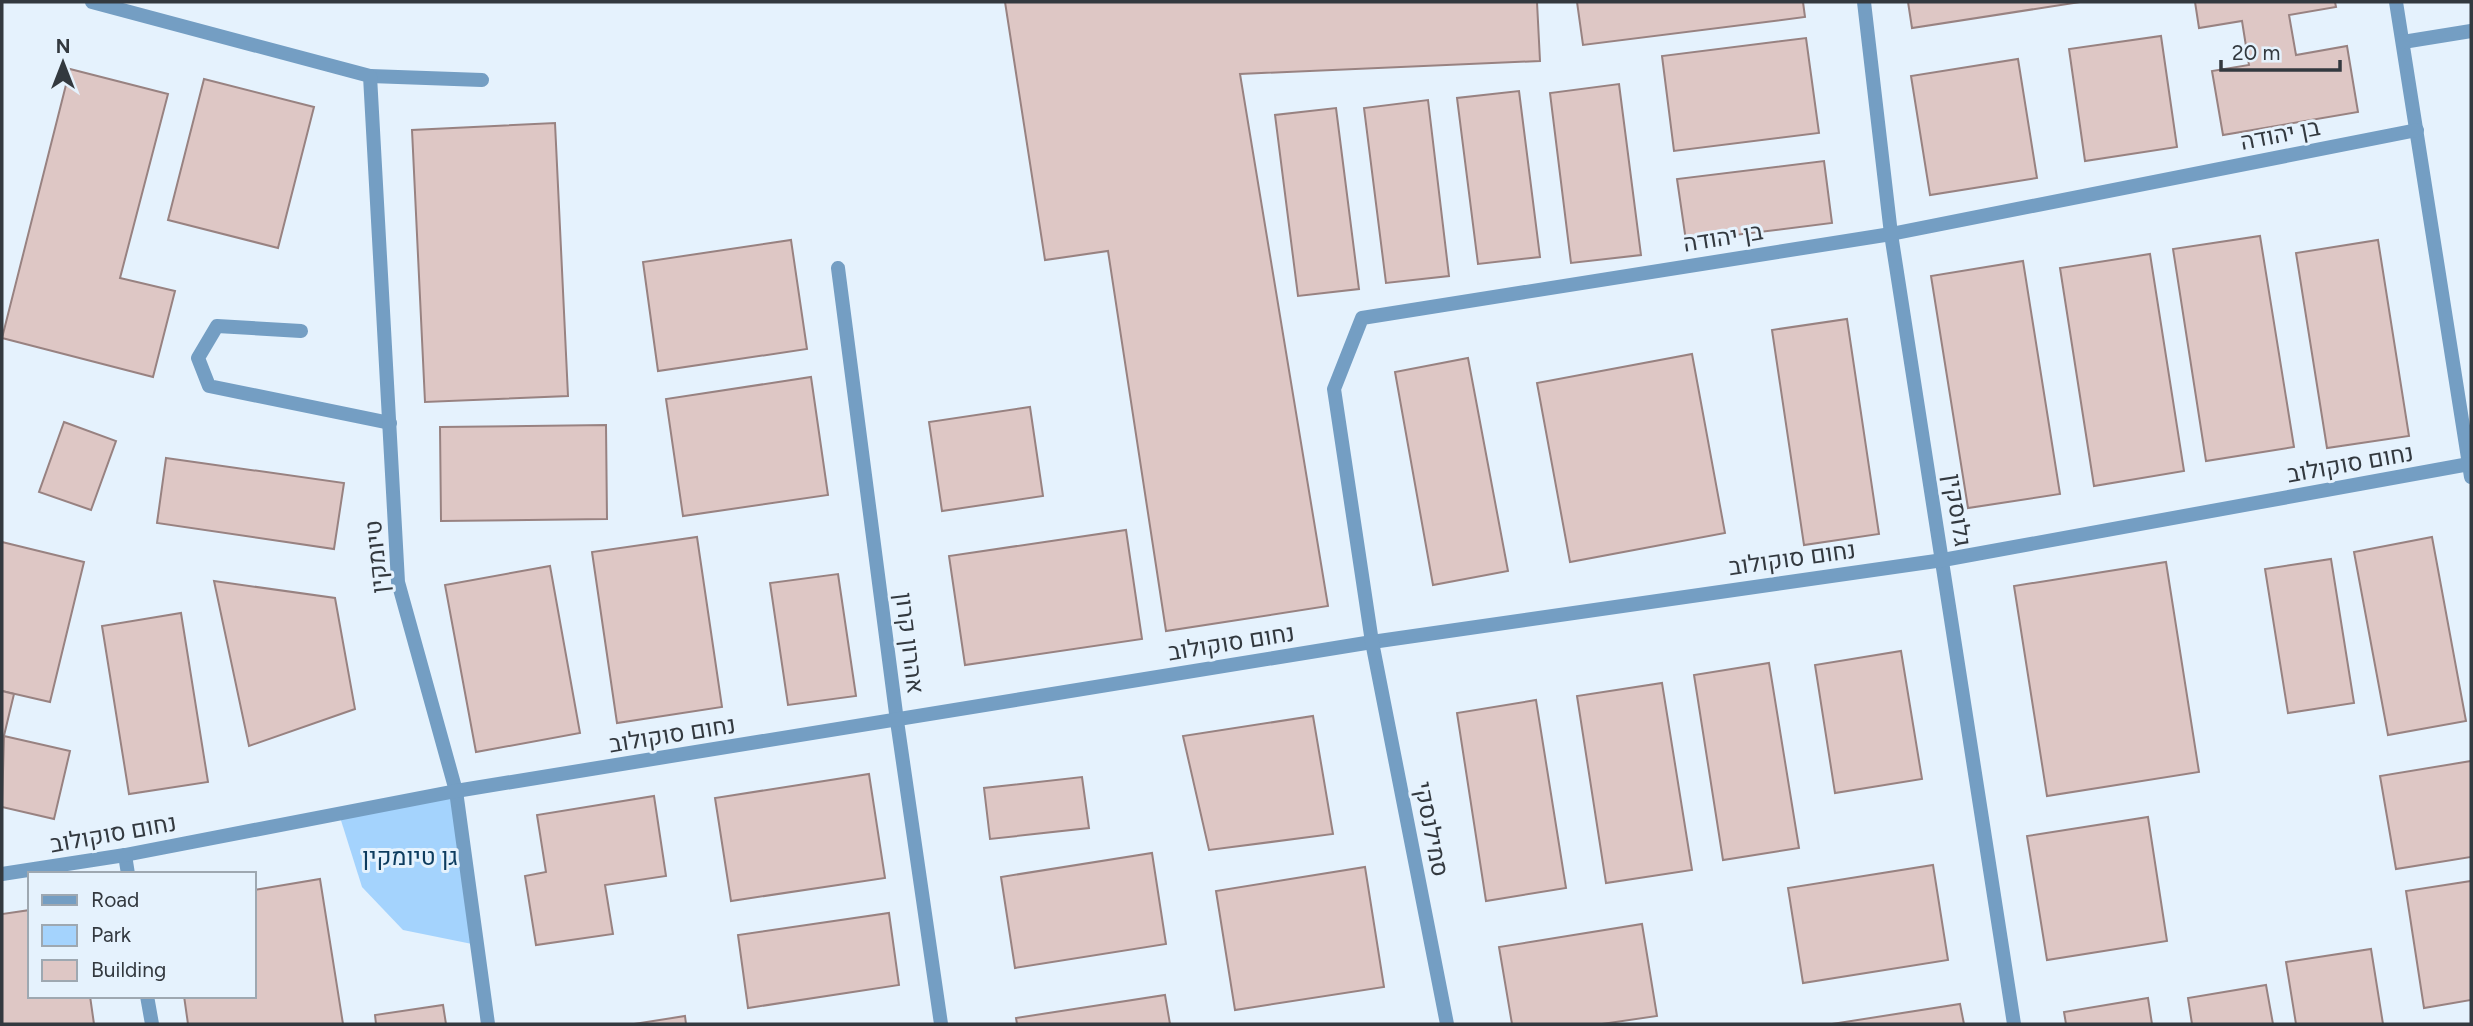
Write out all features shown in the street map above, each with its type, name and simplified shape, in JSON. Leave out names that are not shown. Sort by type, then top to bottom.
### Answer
[{"type":"street","points":[[92,2],[112,5],[370,76],[482,80]]},
{"type":"street","name":"גלוסקין","points":[[1864,2],[1891,233],[2014,1024]]},
{"type":"street","points":[[2396,2],[2470,471]]},
{"type":"street","points":[[2403,42],[2471,31]]},
{"type":"street","name":"טיומקין","points":[[370,76],[398,582],[457,791],[488,1024]]},
{"type":"street","name":"בן יהודה","points":[[1371,642],[1334,389],[1362,318],[1891,233],[2417,130]]},
{"type":"street","name":"אהרון קרון","points":[[838,268],[897,721],[941,1024]]},
{"type":"street","points":[[301,331],[217,326],[198,358],[209,386],[390,424]]},
{"type":"street","name":"נחום סוקולוב","points":[[2,874],[125,855],[457,791],[1371,642],[1942,559],[2470,471]]},
{"type":"street","name":"סמילנסקי","points":[[1371,642],[1447,1024]]},
{"type":"street","points":[[125,855],[128,872]]},
{"type":"street","points":[[147,998],[152,1024]]},
{"type":"green space","name":"גן טיומקין","points":[[456,791],[477,945],[403,930],[362,887],[339,814]]},
{"type":"building","points":[[1005,2],[1537,2],[1540,61],[1240,74],[1328,606],[1166,631],[1108,251],[1045,260]]},
{"type":"building","points":[[1577,2],[1803,2],[1805,17],[1583,45]]},
{"type":"building","points":[[1908,2],[2080,2],[1912,28]]},
{"type":"building","points":[[2195,2],[2335,2],[2336,7],[2289,15],[2296,55],[2347,46],[2358,112],[2223,135],[2212,71],[2249,65],[2242,21],[2199,28]]},
{"type":"building","points":[[2161,36],[2177,147],[2085,161],[2069,49]]},
{"type":"building","points":[[1806,38],[1819,133],[1674,151],[1662,56]]},
{"type":"building","points":[[2018,59],[2037,178],[1930,195],[1911,76]]},
{"type":"building","points":[[70,69],[168,94],[120,278],[175,291],[153,377],[2,338]]},
{"type":"building","points":[[204,79],[314,107],[278,248],[168,220]]},
{"type":"building","points":[[1619,84],[1641,255],[1571,263],[1550,93]]},
{"type":"building","points":[[1519,91],[1540,257],[1478,264],[1457,98]]},
{"type":"building","points":[[1428,100],[1449,276],[1386,283],[1364,108]]},
{"type":"building","points":[[1336,108],[1359,289],[1298,296],[1275,115]]},
{"type":"building","points":[[555,123],[568,396],[425,402],[412,130]]},
{"type":"building","points":[[1824,161],[1832,223],[1686,241],[1677,179]]},
{"type":"building","points":[[2260,236],[2294,447],[2206,461],[2173,249]]},
{"type":"building","points":[[791,240],[807,349],[658,371],[643,262]]},
{"type":"building","points":[[2378,240],[2409,436],[2327,448],[2296,253]]},
{"type":"building","points":[[2150,254],[2184,471],[2094,486],[2060,268]]},
{"type":"building","points":[[2023,261],[2060,494],[1968,508],[1931,276]]},
{"type":"building","points":[[1847,319],[1879,534],[1804,545],[1772,330]]},
{"type":"building","points":[[1692,354],[1725,533],[1570,562],[1537,383]]},
{"type":"building","points":[[1468,358],[1508,571],[1433,585],[1395,372]]},
{"type":"building","points":[[811,377],[828,495],[683,516],[666,399]]},
{"type":"building","points":[[1030,407],[1043,496],[942,511],[929,422]]},
{"type":"building","points":[[64,422],[116,441],[91,510],[39,492]]},
{"type":"building","points":[[606,425],[607,519],[441,521],[440,427]]},
{"type":"building","points":[[166,458],[344,483],[334,549],[157,523]]},
{"type":"building","points":[[1126,530],[1142,639],[965,665],[949,556]]},
{"type":"building","points":[[697,537],[722,707],[617,723],[592,552]]},
{"type":"building","points":[[2432,537],[2466,721],[2388,735],[2354,552]]},
{"type":"building","points":[[2,542],[84,562],[50,702],[2,691]]},
{"type":"building","points":[[2331,559],[2354,703],[2288,713],[2265,569]]},
{"type":"building","points":[[2166,562],[2199,772],[2047,796],[2014,586]]},
{"type":"building","points":[[550,566],[580,733],[476,752],[445,585]]},
{"type":"building","points":[[838,574],[856,696],[788,705],[770,583]]},
{"type":"building","points":[[214,581],[335,598],[355,709],[249,746]]},
{"type":"building","points":[[181,613],[208,782],[129,794],[102,626]]},
{"type":"building","points":[[1901,651],[1922,779],[1835,793],[1815,665]]},
{"type":"building","points":[[1769,663],[1799,848],[1723,860],[1694,675]]},
{"type":"building","points":[[1662,683],[1692,870],[1606,883],[1577,696]]},
{"type":"building","points":[[2,691],[14,694],[2,744]]},
{"type":"building","points":[[1536,700],[1566,888],[1486,901],[1457,713]]},
{"type":"building","points":[[1313,716],[1333,834],[1209,850],[1183,736]]},
{"type":"building","points":[[4,736],[70,751],[54,819],[2,807]]},
{"type":"building","points":[[2471,761],[2471,857],[2396,869],[2380,776]]},
{"type":"building","points":[[869,774],[885,878],[731,901],[715,798]]},
{"type":"building","points":[[1082,777],[1089,828],[990,839],[984,788]]},
{"type":"building","points":[[654,796],[666,876],[605,885],[613,934],[536,945],[525,876],[546,872],[537,815]]},
{"type":"building","points":[[2148,817],[2167,941],[2047,960],[2027,836]]},
{"type":"building","points":[[1152,853],[1166,944],[1015,968],[1001,877]]},
{"type":"building","points":[[1933,865],[1948,960],[1803,983],[1788,888]]},
{"type":"building","points":[[1365,867],[1384,987],[1235,1010],[1216,891]]},
{"type":"building","points":[[320,879],[343,1024],[188,1024],[184,998],[256,998],[256,890]]},
{"type":"building","points":[[2471,881],[2471,1000],[2424,1008],[2406,891]]},
{"type":"building","points":[[28,910],[28,998],[90,998],[94,1024],[2,1024],[2,914]]},
{"type":"building","points":[[889,913],[899,985],[748,1008],[738,935]]},
{"type":"building","points":[[1642,924],[1657,1016],[1602,1024],[1512,1024],[1499,947]]},
{"type":"building","points":[[2371,949],[2383,1024],[2296,1024],[2286,962]]},
{"type":"building","points":[[2266,985],[2273,1024],[2192,1024],[2188,998]]},
{"type":"building","points":[[1165,995],[1170,1024],[1017,1024],[1016,1018]]},
{"type":"building","points":[[2148,998],[2152,1024],[2066,1024],[2064,1012]]},
{"type":"building","points":[[1960,1004],[1964,1024],[1832,1024]]},
{"type":"building","points":[[443,1005],[446,1024],[376,1024],[375,1015]]},
{"type":"building","points":[[685,1016],[686,1024],[634,1024]]}]
